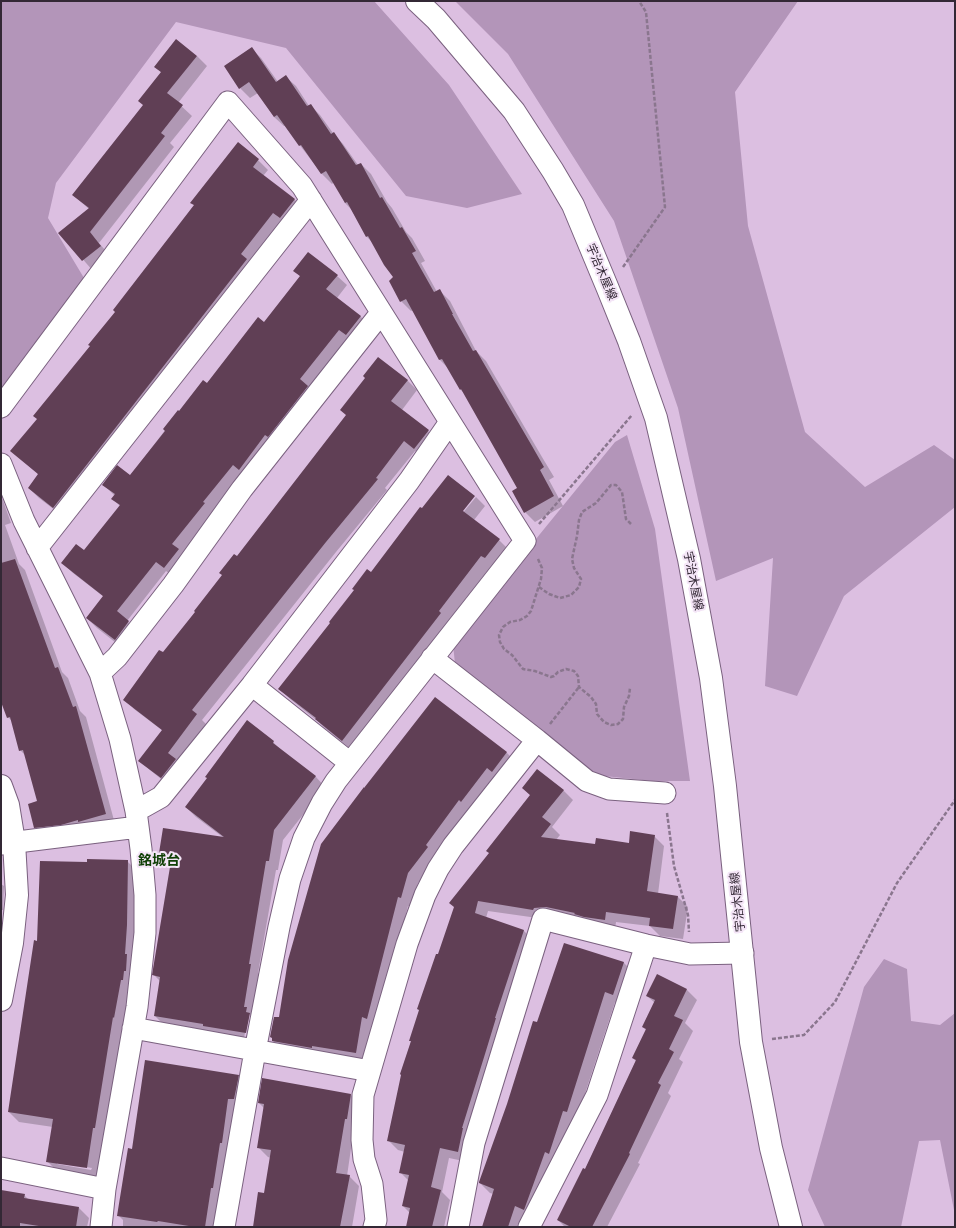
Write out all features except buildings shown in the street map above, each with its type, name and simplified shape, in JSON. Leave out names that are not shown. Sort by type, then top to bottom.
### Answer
[{"type":"main road","name":"宇治木屋線","points":[[417,1],[436,19],[514,111],[554,171],[573,205],[608,289],[629,341],[656,418],[689,560],[711,678],[726,786],[751,1042],[771,1148],[791,1227]]},
{"type":"main road","points":[[1,786],[8,805],[8,843],[17,895],[12,943],[1,1000]]},
{"type":"street","points":[[1,407],[228,102],[302,186],[525,542],[336,781],[311,823],[290,879],[255,1051],[224,1227]]},
{"type":"street","points":[[37,548],[311,200]]},
{"type":"street","points":[[100,673],[117,657],[173,585],[242,489],[381,313]]},
{"type":"street","points":[[8,843],[137,819],[160,797],[252,685],[409,481],[450,422]]},
{"type":"street","points":[[1,464],[24,521],[100,673],[120,739],[137,819],[141,849],[145,933],[137,1007],[105,1189],[101,1227]]},
{"type":"street","points":[[432,658],[587,781],[610,789],[665,793]]},
{"type":"street","points":[[252,685],[350,763]]},
{"type":"street","points":[[374,1227],[376,1220],[372,1184],[364,1158],[362,1140],[363,1095],[407,944],[425,895],[438,869],[453,846],[537,740]]},
{"type":"street","points":[[458,1227],[474,1143],[543,919],[646,945],[690,954],[743,953]]},
{"type":"street","points":[[532,1226],[597,1095],[646,945]]},
{"type":"street","points":[[133,1028],[370,1071]]},
{"type":"street","points":[[1,1168],[105,1189]]},
{"type":"path","points":[[608,289],[665,207],[646,12],[639,1]]},
{"type":"path","points":[[537,740],[579,687],[578,676],[574,671],[566,669],[551,677],[535,671],[523,669],[500,642],[499,635],[503,627],[510,622],[520,620],[527,616],[531,610],[542,579],[542,568],[537,556],[525,542],[648,395]]},
{"type":"path","points":[[539,587],[549,594],[560,598],[571,595],[579,587],[581,579],[574,568],[572,559],[579,520],[582,512],[596,503],[611,485],[616,485],[622,492],[626,519],[631,524]]},
{"type":"path","points":[[579,687],[591,697],[596,704],[598,714],[604,722],[611,725],[618,724],[623,719],[624,707],[629,696],[630,688]]},
{"type":"path","points":[[665,793],[674,866],[688,915],[690,954]]},
{"type":"path","points":[[751,1042],[804,1035],[835,1002],[897,883],[955,800]]},
{"type":"shaded area","points":[[1,1],[374,1],[449,85],[522,194],[467,208],[406,196],[286,48],[176,22],[56,183],[48,218],[84,278],[1,388]]},
{"type":"shaded area","points":[[455,1],[798,1],[735,92],[748,226],[805,432],[865,487],[934,445],[955,460],[955,507],[844,596],[797,696],[765,686],[773,558],[716,581],[678,408],[614,221],[508,54]]},
{"type":"shaded area","points":[[627,435],[655,529],[690,781],[652,781],[604,776],[588,771],[455,664],[453,644],[615,442]]},
{"type":"shaded area","points":[[884,959],[907,969],[911,1021],[940,1025],[955,1013],[955,1215],[940,1140],[919,1141],[901,1227],[825,1227],[808,1190],[864,987]]},
{"type":"district","name":"銘城台","points":[[159,861]]}]
